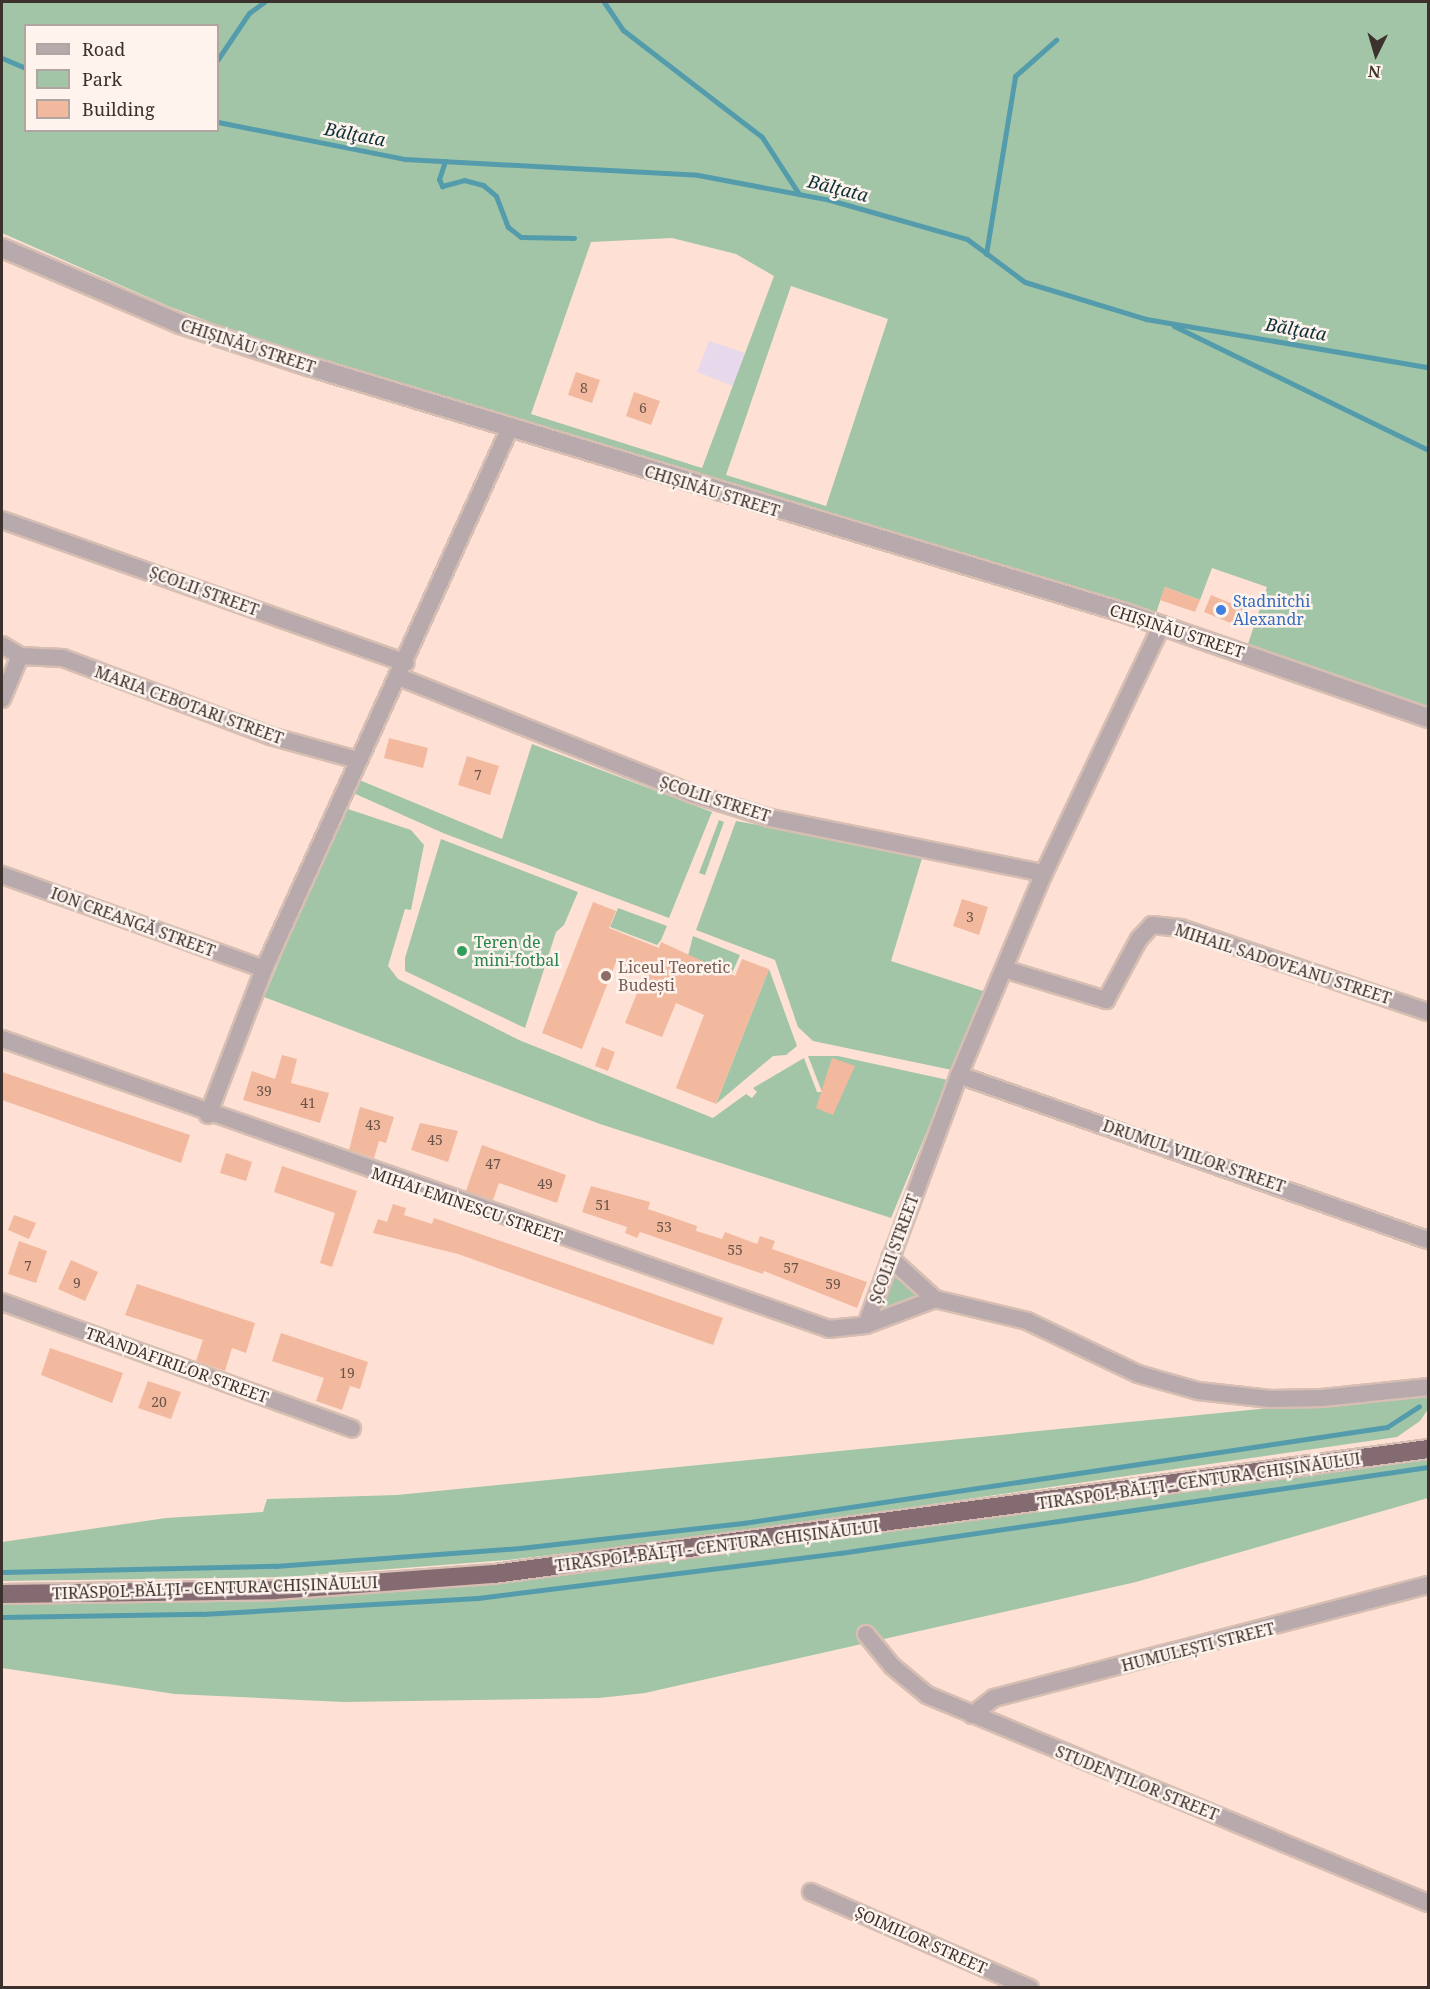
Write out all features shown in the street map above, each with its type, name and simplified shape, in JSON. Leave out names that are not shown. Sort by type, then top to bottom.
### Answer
[{"type":"highway","name":"TIRASPOL-BĂLŢI - CENTURA CHIȘINĂULUI","points":[[2,1594],[264,1590],[495,1574],[1428,1449]]},
{"type":"street","name":"CHIȘINĂU STREET","points":[[2,248],[180,324],[509,430],[1162,625],[1428,718]]},
{"type":"street","points":[[208,1115],[264,969],[357,760],[402,670],[509,430]]},
{"type":"street","name":"ȘCOLII STREET","points":[[2,520],[402,670],[693,794],[770,818],[1044,873]]},
{"type":"street","name":"ȘCOLII STREET","points":[[866,1325],[959,1075],[1044,873],[1162,625]]},
{"type":"street","name":"MARIA CEBOTARI STREET","points":[[2,645],[20,656],[63,658],[270,736],[357,760]]},
{"type":"street","points":[[2,699],[20,656]]},
{"type":"street","name":"ION CREANGĂ STREET","points":[[2,875],[264,969]]},
{"type":"street","name":"MIHAIL SADOVEANU STREET","points":[[1004,969],[1106,1000],[1139,939],[1152,925],[1181,928],[1428,1012]]},
{"type":"street","name":"MIHAI EMINESCU STREET","points":[[2,1039],[208,1115],[816,1326],[849,1329],[866,1325],[935,1299]]},
{"type":"street","name":"DRUMUL VIILOR STREET","points":[[959,1075],[1428,1240]]},
{"type":"street","points":[[890,1258],[935,1299],[1027,1321],[1138,1374],[1198,1390],[1270,1399],[1322,1398],[1428,1387]]},
{"type":"street","name":"TRANDAFIRILOR STREET","points":[[2,1302],[352,1429]]},
{"type":"street","name":"HUMULEȘTI STREET","points":[[972,1715],[994,1698],[1428,1585]]},
{"type":"street","name":"STUDENȚILOR STREET","points":[[866,1634],[892,1666],[927,1695],[1428,1903]]},
{"type":"street","name":"ȘOIMILOR STREET","points":[[811,1892],[1030,1988]]},
{"type":"shaded area","points":[[709,341],[745,353],[733,386],[697,372]]},
{"type":"green space","points":[[2,2],[1428,2],[1428,706],[1248,644],[1267,587],[1212,568],[1200,600],[1165,587],[1156,613],[286,351],[168,306],[2,233]],"holes":[[[672,238],[736,254],[774,276],[702,468],[531,414],[591,242]],[[791,286],[888,319],[826,506],[726,475]]]},
{"type":"green space","points":[[532,744],[712,812],[669,918],[443,833],[351,792],[357,779],[502,839]]},
{"type":"green space","points":[[345,808],[411,830],[424,845],[411,910],[405,909],[388,966],[398,979],[519,1040],[713,1118],[746,1094],[752,1098],[757,1092],[753,1088],[804,1058],[817,1092],[822,1092],[808,1056],[838,1056],[948,1080],[891,1218],[600,1124],[264,997]]},
{"type":"green space","points":[[719,820],[724,822],[705,875],[699,873]]},
{"type":"green space","points":[[736,821],[923,855],[891,961],[986,992],[952,1070],[813,1041],[798,1027],[775,960],[696,930]]},
{"type":"green space","points":[[441,839],[578,892],[564,925],[556,932],[525,1028],[405,971],[405,958]]},
{"type":"green space","points":[[618,908],[667,926],[657,945],[610,927]]},
{"type":"green space","points":[[693,936],[740,955],[732,973],[688,956]]},
{"type":"green space","points":[[769,969],[797,1046],[786,1055],[773,1056],[716,1104]]},
{"type":"green space","points":[[891,1274],[920,1293],[921,1297],[888,1310],[884,1307],[881,1302]]},
{"type":"green space","points":[[1421,1393],[1428,1399],[1428,1409],[1420,1421],[1397,1437],[711,1536],[507,1560],[287,1577],[2,1581],[2,1542],[166,1518],[263,1512],[267,1499],[397,1495]]},
{"type":"green space","points":[[1428,1457],[1428,1498],[1136,1582],[645,1693],[599,1698],[343,1702],[175,1694],[2,1668],[2,1604],[156,1602],[482,1585]]},
{"type":"building","points":[[576,372],[600,380],[592,403],[568,395]]},
{"type":"building","points":[[634,392],[660,401],[651,425],[626,416]]},
{"type":"building","points":[[1165,587],[1200,600],[1195,612],[1160,600]]},
{"type":"building","points":[[1211,595],[1247,610],[1240,627],[1204,612]]},
{"type":"building","points":[[389,738],[428,748],[423,768],[384,758]]},
{"type":"building","points":[[467,756],[499,766],[490,795],[458,785]]},
{"type":"building","points":[[962,899],[988,907],[979,935],[953,926]]},
{"type":"building","points":[[593,902],[616,911],[609,928],[659,948],[661,942],[735,976],[742,959],[769,969],[716,1104],[676,1088],[704,1015],[676,1003],[662,1037],[625,1023],[645,973],[616,962],[582,1049],[542,1033]]},
{"type":"building","points":[[602,1047],[615,1052],[608,1071],[595,1066]]},
{"type":"building","points":[[282,1055],[297,1059],[291,1083],[329,1093],[320,1123],[243,1100],[252,1071],[275,1079]]},
{"type":"building","points":[[832,1058],[855,1066],[833,1115],[816,1108]]},
{"type":"building","points":[[2,1072],[190,1135],[181,1163],[2,1100]]},
{"type":"building","points":[[360,1107],[394,1117],[386,1143],[379,1141],[374,1158],[349,1150]]},
{"type":"building","points":[[420,1123],[458,1131],[448,1162],[411,1150]]},
{"type":"building","points":[[482,1145],[566,1175],[557,1203],[499,1183],[493,1200],[466,1191]]},
{"type":"building","points":[[226,1153],[252,1162],[246,1181],[220,1173]]},
{"type":"building","points":[[282,1166],[357,1191],[332,1267],[320,1263],[335,1213],[274,1192]]},
{"type":"building","points":[[591,1186],[650,1202],[648,1209],[697,1226],[696,1231],[722,1239],[725,1232],[757,1244],[760,1236],[775,1241],[772,1249],[867,1282],[857,1308],[764,1271],[763,1274],[640,1232],[637,1238],[625,1233],[627,1227],[582,1212]]},
{"type":"building","points":[[393,1204],[406,1208],[404,1215],[432,1224],[434,1218],[723,1318],[713,1345],[458,1254],[373,1233],[378,1219],[387,1222]]},
{"type":"building","points":[[14,1215],[36,1223],[29,1239],[8,1230]]},
{"type":"building","points":[[19,1241],[47,1251],[36,1283],[8,1274]]},
{"type":"building","points":[[71,1260],[98,1272],[85,1301],[58,1289]]},
{"type":"building","points":[[137,1284],[255,1323],[246,1353],[232,1348],[225,1371],[196,1361],[203,1340],[125,1315]]},
{"type":"building","points":[[281,1333],[368,1362],[360,1389],[350,1386],[342,1410],[316,1401],[324,1378],[272,1361]]},
{"type":"building","points":[[50,1348],[123,1373],[112,1403],[41,1375]]},
{"type":"building","points":[[148,1381],[181,1392],[171,1419],[138,1408]]},
{"type":"waterway","points":[[219,58],[249,13],[264,2]]},
{"type":"waterway","points":[[604,2],[623,30],[762,137],[799,194]]},
{"type":"waterway","points":[[986,254],[1015,76],[1056,40]]},
{"type":"waterway","name":"Bălţata","points":[[2,58],[24,67]]},
{"type":"waterway","name":"Bălţata","points":[[219,122],[405,159],[698,175],[830,200],[967,239],[1025,282],[1146,319],[1428,367]]},
{"type":"waterway","points":[[445,161],[439,179],[442,186],[464,180],[483,185],[496,196],[508,227],[521,237],[574,238]]},
{"type":"waterway","points":[[1174,326],[1428,450]]},
{"type":"waterway","points":[[2,1572],[275,1566],[520,1548],[743,1523],[1387,1427],[1419,1406]]},
{"type":"waterway","points":[[2,1617],[202,1614],[478,1598],[840,1553],[1428,1467]]},
{"type":"place","name":"Stadnitchi Alexandr","points":[[1221,610]]},
{"type":"place","name":"Teren de mini-fotbal","points":[[462,951]]},
{"type":"place","name":"Liceul Teoretic Budești","points":[[606,976]]}]
